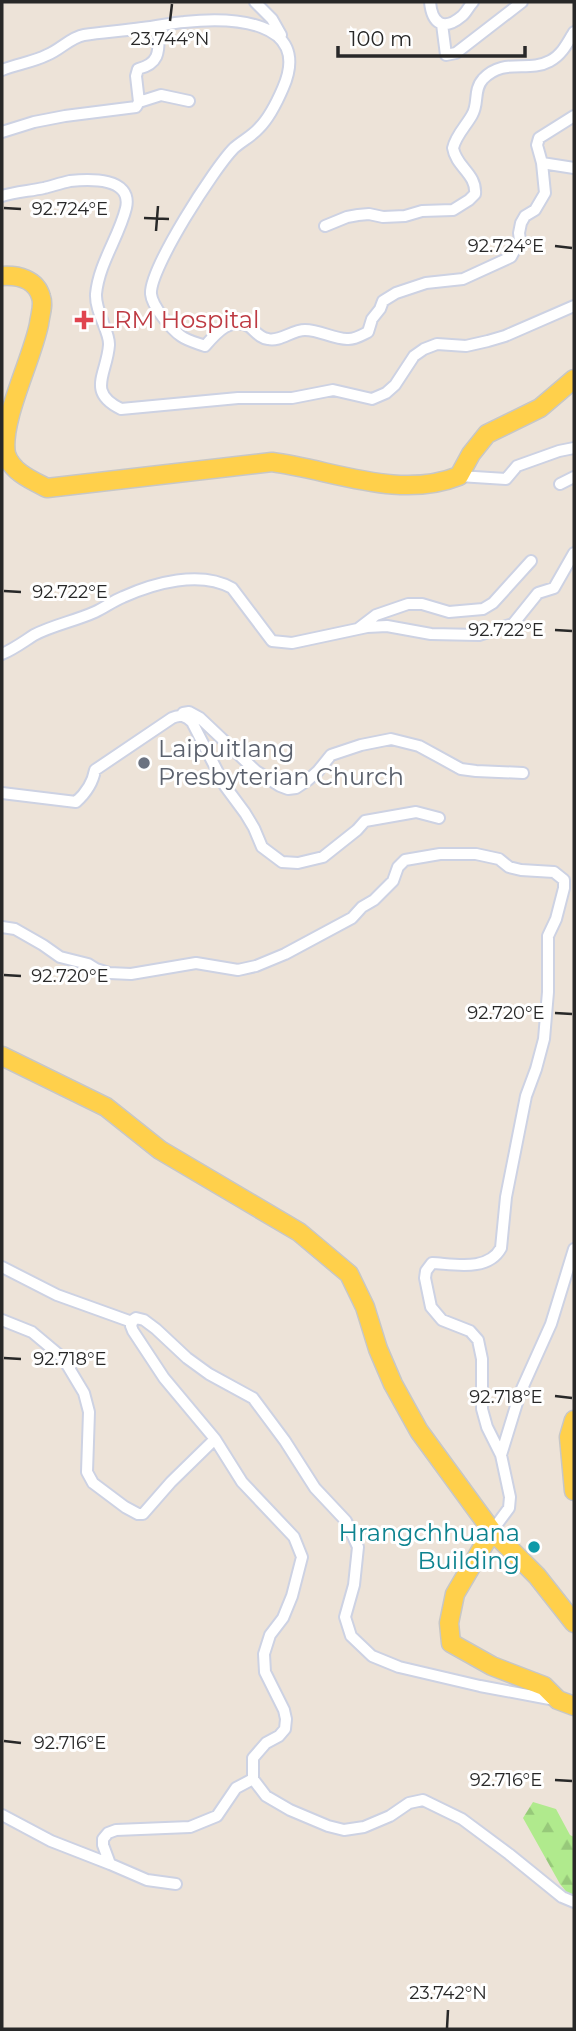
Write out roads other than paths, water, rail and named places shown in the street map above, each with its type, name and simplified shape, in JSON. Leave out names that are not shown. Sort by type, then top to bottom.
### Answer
[{"type":"main road","points":[[2,276],[25,278],[37,288],[41,297],[37,334],[11,405],[4,442],[7,457],[17,471],[47,488],[272,463],[383,484],[439,482],[459,476],[471,454],[487,434],[540,408],[574,379]]},
{"type":"main road","points":[[2,1056],[106,1107],[160,1150],[299,1233],[349,1274],[365,1307],[378,1349],[406,1409],[492,1531],[537,1576],[574,1623]]},
{"type":"main road","points":[[574,1420],[569,1437],[574,1491]]},
{"type":"main road","points":[[492,1531],[455,1594],[449,1623],[451,1643],[492,1666],[544,1686],[566,1703]]},
{"type":"street","points":[[256,2],[272,19],[288,52],[290,63],[284,86],[272,112],[259,129],[234,149],[219,166],[189,211],[155,271],[151,294],[154,306],[175,331],[183,338],[205,346],[217,332],[232,323],[242,323],[267,340],[304,330],[347,340],[368,332],[372,319],[388,297],[426,284],[463,279],[511,257],[520,240],[521,223],[525,216],[535,210],[545,193],[537,145],[539,138],[574,116]]},
{"type":"street","points":[[430,2],[432,16],[442,24],[462,16],[473,2]]},
{"type":"street","points":[[442,24],[446,55],[456,53],[523,2]]},
{"type":"street","points":[[2,70],[48,55],[81,35],[184,22],[254,24],[267,28],[283,39]]},
{"type":"street","points":[[2,132],[65,116],[136,107],[139,102],[136,76],[138,69],[154,63],[157,57],[159,26]]},
{"type":"street","points":[[325,226],[358,215],[405,216],[422,211],[453,210],[470,200],[475,194],[473,179],[457,163],[453,148],[473,114],[481,81],[500,68],[552,61],[563,50],[574,32]]},
{"type":"street","points":[[139,102],[161,95],[189,100]]},
{"type":"street","points":[[542,163],[574,168]]},
{"type":"street","points":[[2,196],[69,181],[107,182],[119,185],[125,193],[126,210],[107,253],[96,295],[99,317],[110,342],[101,381],[102,394],[108,402],[121,409],[172,402],[292,398],[333,390],[372,399],[386,393],[395,385],[414,356],[424,349],[437,344],[466,346],[488,341],[574,306]]},
{"type":"street","points":[[459,476],[506,479],[517,466],[574,448]]},
{"type":"street","points":[[560,484],[574,477]]},
{"type":"street","points":[[2,654],[35,635],[94,613],[141,590],[159,584],[204,579],[232,587],[272,641],[292,643],[387,626],[431,634],[480,635],[513,624],[538,593],[554,588],[574,553]]},
{"type":"street","points":[[356,630],[376,615],[408,604],[422,604],[449,612],[483,608],[493,603],[531,561]]},
{"type":"street","points":[[181,716],[183,712],[187,712],[200,718],[256,771],[288,789],[296,788],[308,780],[331,755],[391,739],[419,746],[461,769],[523,773]]},
{"type":"street","points":[[2,793],[76,802],[94,778],[95,769],[172,718],[181,716],[192,722],[225,786],[254,828],[262,847],[282,862],[298,863],[323,856],[365,821],[416,812],[439,818]]},
{"type":"street","points":[[2,927],[15,929],[60,957],[109,973],[131,974],[196,963],[238,970],[285,954],[352,918],[393,881],[398,867],[405,860],[440,854],[476,854],[499,859],[509,867],[533,872],[554,872],[564,880],[556,919],[548,936],[548,992],[544,1039],[526,1096],[506,1197],[500,1248],[497,1255],[484,1263],[432,1264],[426,1271],[425,1278],[431,1307],[437,1315],[442,1320],[470,1331],[478,1340],[482,1359],[482,1409],[487,1427],[501,1455],[511,1503],[492,1531]]},
{"type":"street","points":[[501,1455],[520,1393],[551,1324],[574,1249]]},
{"type":"street","points":[[2,1267],[57,1294],[132,1322]]},
{"type":"street","points":[[132,1322],[136,1318],[144,1320],[187,1359],[253,1398],[315,1488],[346,1521],[358,1547],[354,1585],[345,1617],[351,1636],[372,1656],[399,1667],[566,1703]]},
{"type":"street","points":[[2,1320],[32,1332],[63,1358],[84,1393],[89,1412],[87,1472],[93,1483],[125,1507],[143,1514],[215,1439]]},
{"type":"street","points":[[132,1322],[133,1331],[164,1378],[215,1439],[242,1482],[294,1537],[302,1557],[292,1596],[283,1618],[270,1634],[264,1654],[265,1672],[284,1710],[285,1729],[266,1743],[253,1758],[253,1779],[266,1796],[290,1810],[344,1830],[364,1827],[390,1816],[409,1803],[423,1800],[462,1819],[562,1897],[574,1902]]},
{"type":"street","points":[[110,1864],[103,1839],[111,1831],[190,1827],[217,1816],[236,1788],[253,1779]]},
{"type":"street","points":[[2,1815],[51,1841],[148,1880],[176,1884]]},
{"type":"place","name":"LRM Hospital","points":[[84,320]]},
{"type":"place","name":"Laipuitlang Presbyterian Church","points":[[144,763]]},
{"type":"place","name":"Hrangchhuana Building","points":[[534,1547]]}]
